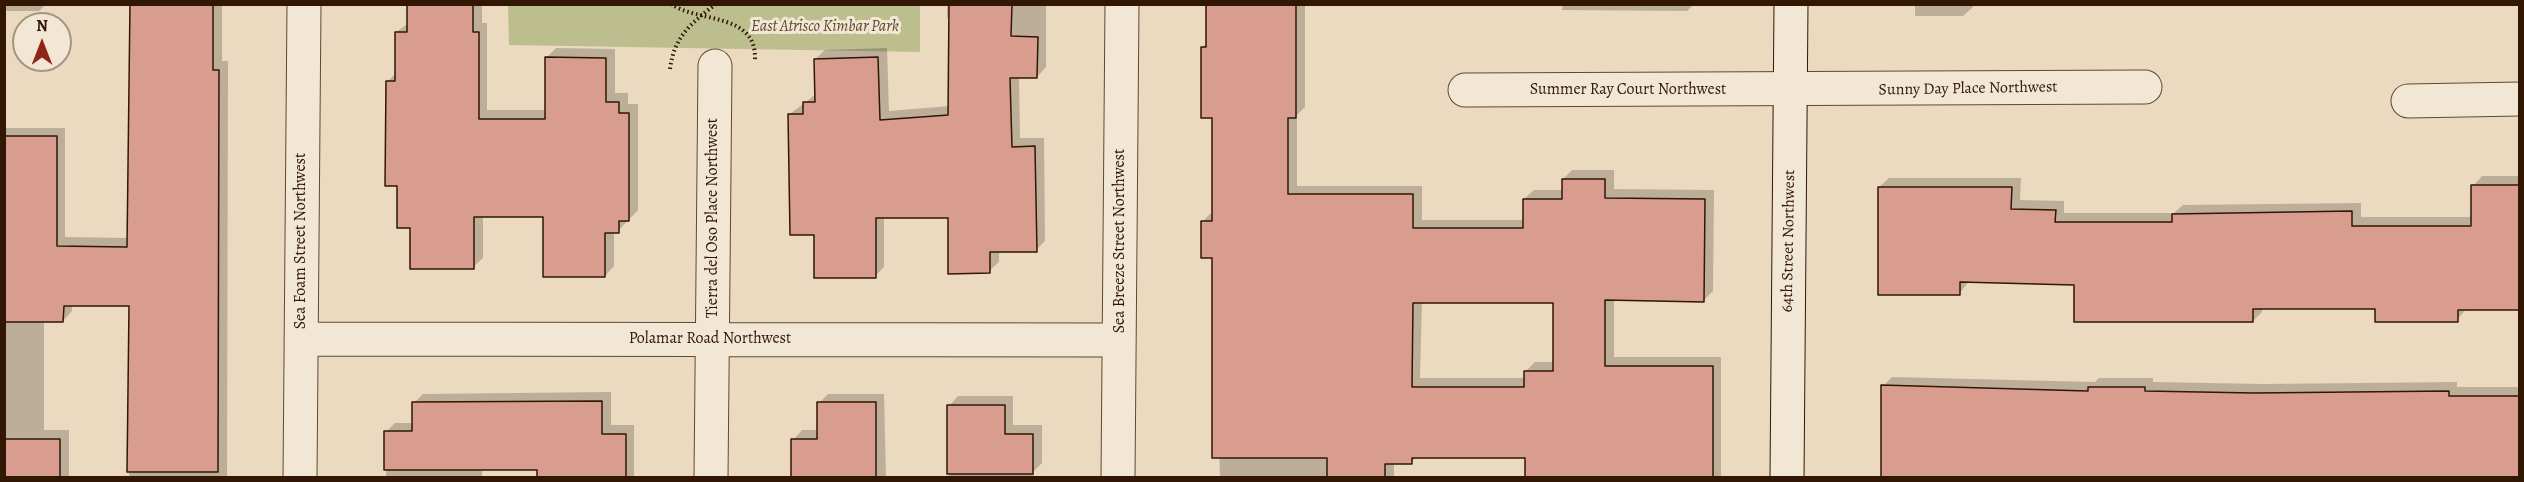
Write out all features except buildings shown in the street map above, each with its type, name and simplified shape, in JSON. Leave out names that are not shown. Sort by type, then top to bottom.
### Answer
[{"type":"street","name":"Sea Foam Street Northwest","points":[[300,477],[303,4]]},
{"type":"street","name":"Sea Breeze Street Northwest","points":[[1118,477],[1122,4]]},
{"type":"street","name":"64th Street Northwest","points":[[1787,477],[1791,4]]},
{"type":"street","name":"Tierra del Oso Place Northwest","points":[[711,477],[715,66]]},
{"type":"street","name":"Sunny Day Place Northwest","points":[[1791,90],[2145,87]]},
{"type":"street","name":"Summer Ray Court Northwest","points":[[1465,90],[1791,90]]},
{"type":"street","points":[[2408,101],[2520,99]]},
{"type":"street","name":"Polamar Road Northwest","points":[[301,339],[1119,340]]},
{"type":"path","points":[[670,69],[672,52],[678,38],[695,20],[716,4]]},
{"type":"green space","name":"East Atrisco Kimbar Park","points":[[508,5],[920,5],[920,52],[509,45]]}]
